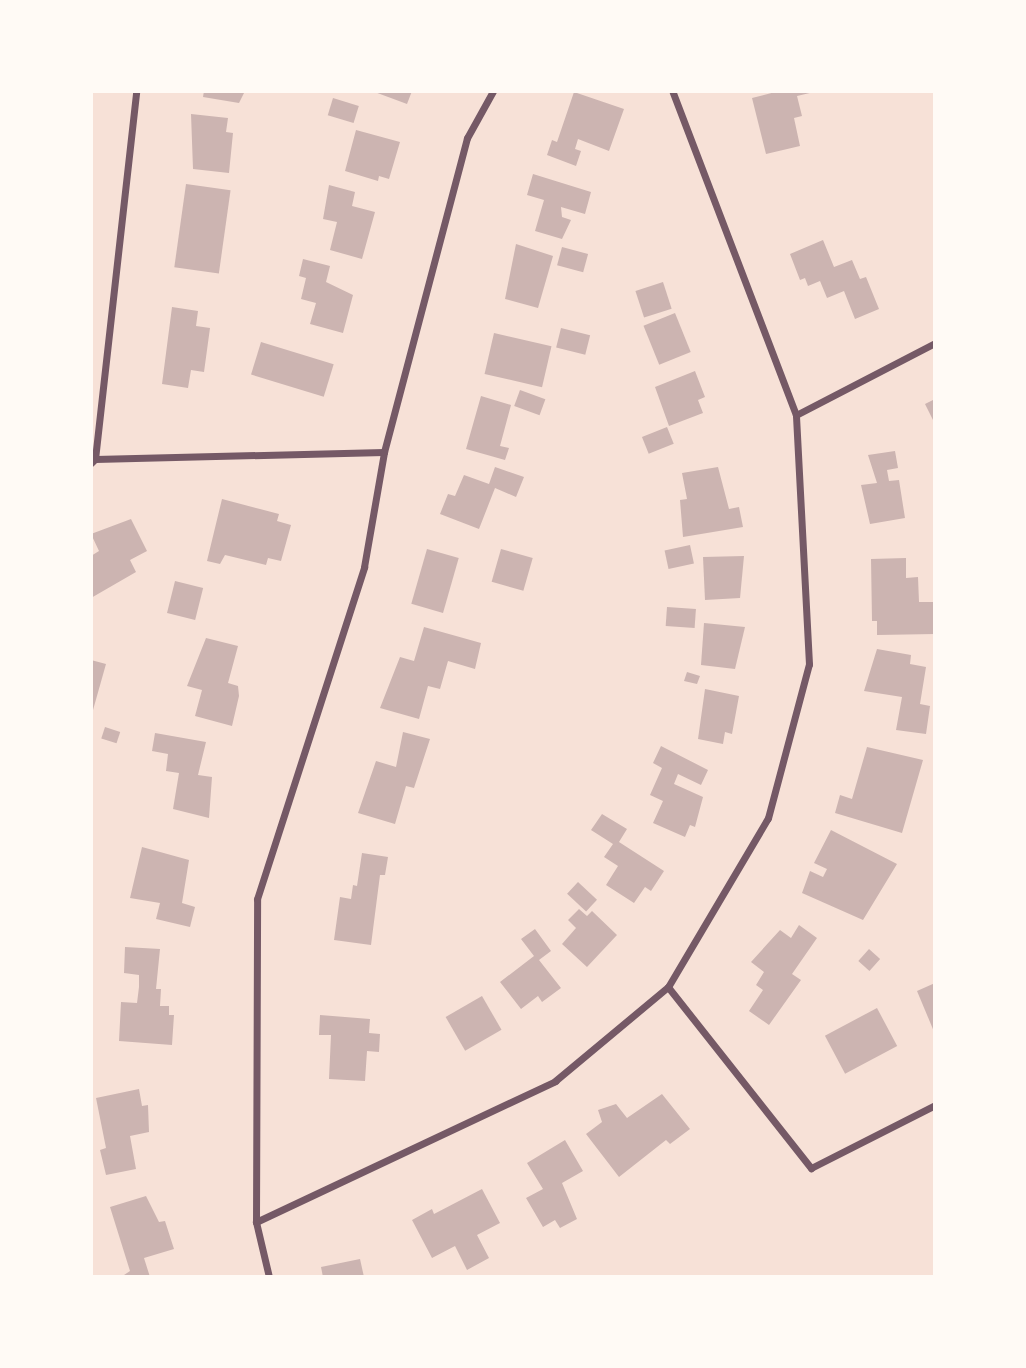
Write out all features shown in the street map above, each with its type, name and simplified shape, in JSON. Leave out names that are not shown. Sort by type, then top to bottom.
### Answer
[{"type":"street","points":[[136,91],[93,461],[384,452]]},
{"type":"street","points":[[269,1277],[256,1222],[257,899],[364,567],[384,452],[467,138],[493,91]]},
{"type":"street","points":[[256,1222],[555,1081],[668,988],[768,817],[809,664],[796,415],[672,91]]},
{"type":"street","points":[[796,415],[935,342]]},
{"type":"street","points":[[668,988],[811,1168],[935,1105]]},
{"type":"building","points":[[204,91],[245,91],[239,103],[203,97]]},
{"type":"building","points":[[372,91],[412,91],[407,104]]},
{"type":"building","points":[[779,91],[814,92],[797,96],[802,116],[794,118],[800,146],[766,154],[752,98]]},
{"type":"building","points":[[574,92],[624,109],[609,151],[578,139],[575,149],[581,151],[576,166],[547,155],[552,140],[557,142]]},
{"type":"building","points":[[333,98],[359,106],[354,123],[328,115]]},
{"type":"building","points":[[191,114],[228,118],[226,132],[233,133],[229,173],[193,169]]},
{"type":"building","points":[[356,130],[400,142],[389,179],[379,176],[378,181],[345,171]]},
{"type":"building","points":[[533,174],[591,192],[585,214],[561,207],[562,217],[571,220],[562,239],[535,231],[544,200],[527,195]]},
{"type":"building","points":[[186,184],[231,190],[219,273],[174,267]]},
{"type":"building","points":[[329,185],[355,192],[352,206],[375,212],[362,259],[330,250],[337,222],[323,219]]},
{"type":"building","points":[[823,240],[834,267],[852,260],[860,279],[866,277],[879,309],[855,319],[844,291],[827,298],[820,281],[808,286],[805,278],[800,280],[790,254]]},
{"type":"building","points":[[516,244],[553,256],[538,308],[505,299]]},
{"type":"building","points":[[562,247],[588,254],[583,272],[557,265]]},
{"type":"building","points":[[303,259],[330,266],[326,282],[353,295],[343,333],[310,324],[316,303],[301,299],[306,278],[299,276]]},
{"type":"building","points":[[663,282],[672,309],[644,318],[635,291]]},
{"type":"building","points":[[172,307],[198,311],[196,326],[210,328],[204,372],[191,370],[188,388],[162,384]]},
{"type":"building","points":[[675,313],[691,352],[659,365],[643,326]]},
{"type":"building","points":[[561,328],[590,335],[585,355],[556,347]]},
{"type":"building","points":[[494,333],[551,346],[542,387],[485,374]]},
{"type":"building","points":[[261,342],[334,364],[324,397],[251,375]]},
{"type":"building","points":[[695,371],[705,397],[698,400],[703,413],[669,426],[655,387]]},
{"type":"building","points":[[520,390],[545,399],[540,415],[514,406]]},
{"type":"building","points":[[481,396],[511,405],[500,446],[509,448],[505,460],[466,449]]},
{"type":"building","points":[[935,399],[935,424],[925,404]]},
{"type":"building","points":[[667,427],[674,444],[649,454],[642,437]]},
{"type":"building","points":[[895,451],[898,468],[887,470],[889,481],[899,480],[905,518],[870,524],[861,485],[877,483],[868,455]]},
{"type":"building","points":[[495,467],[524,477],[516,497],[495,488],[479,529],[440,514],[448,494],[455,496],[464,475],[489,484]]},
{"type":"building","points":[[718,467],[729,509],[739,507],[743,527],[683,537],[680,500],[687,499],[682,473]]},
{"type":"building","points":[[222,499],[279,514],[277,521],[291,525],[281,561],[268,558],[266,565],[225,555],[220,564],[207,561]]},
{"type":"building","points":[[131,519],[147,551],[130,560],[136,572],[91,598],[91,556],[99,551],[91,534]]},
{"type":"building","points":[[690,545],[694,564],[669,569],[665,550]]},
{"type":"building","points":[[427,549],[459,558],[443,613],[411,604]]},
{"type":"building","points":[[501,549],[533,558],[523,591],[492,582]]},
{"type":"building","points":[[744,556],[740,598],[705,600],[703,557]]},
{"type":"building","points":[[906,558],[906,578],[918,577],[919,602],[934,602],[935,634],[877,635],[877,621],[872,621],[871,559]]},
{"type":"building","points":[[175,581],[203,588],[195,620],[167,613]]},
{"type":"building","points":[[667,607],[696,609],[695,628],[666,626]]},
{"type":"building","points":[[704,623],[745,627],[735,669],[701,665]]},
{"type":"building","points":[[424,627],[481,643],[475,669],[448,661],[440,689],[428,686],[419,719],[380,708],[400,657],[414,661]]},
{"type":"building","points":[[206,638],[238,646],[228,683],[238,686],[239,696],[232,726],[195,716],[202,690],[187,686]]},
{"type":"building","points":[[877,649],[911,655],[910,664],[926,667],[920,704],[930,706],[926,734],[896,730],[902,697],[864,691]]},
{"type":"building","points":[[91,660],[106,664],[93,710],[91,709]]},
{"type":"building","points":[[687,672],[700,676],[697,684],[684,681]]},
{"type":"building","points":[[705,689],[739,696],[732,734],[725,732],[723,744],[698,739]]},
{"type":"building","points":[[105,727],[120,732],[117,743],[101,738]]},
{"type":"building","points":[[403,732],[430,739],[414,788],[406,786],[395,824],[358,813],[376,761],[396,767]]},
{"type":"building","points":[[155,733],[206,742],[198,775],[212,777],[209,818],[173,809],[179,773],[166,771],[168,754],[152,751]]},
{"type":"building","points":[[661,746],[708,770],[701,785],[678,774],[674,784],[703,797],[695,827],[690,825],[685,837],[653,823],[663,801],[650,795],[662,768],[653,763]]},
{"type":"building","points":[[867,747],[923,760],[902,833],[835,813],[840,795],[852,799]]},
{"type":"building","points":[[602,814],[627,829],[619,842],[664,871],[651,891],[645,887],[634,903],[606,885],[618,866],[604,857],[613,844],[591,830]]},
{"type":"building","points":[[831,830],[897,864],[863,920],[802,893],[810,871],[823,877],[827,869],[814,863]]},
{"type":"building","points":[[142,847],[189,860],[182,903],[195,907],[190,927],[156,919],[160,903],[130,898]]},
{"type":"building","points":[[362,853],[388,857],[385,875],[380,875],[371,945],[334,940],[340,897],[351,899],[353,885],[357,886]]},
{"type":"building","points":[[578,882],[597,900],[586,911],[567,894]]},
{"type":"building","points":[[579,909],[587,916],[592,911],[617,935],[587,967],[562,944],[576,928],[568,920]]},
{"type":"building","points":[[799,925],[817,938],[792,974],[801,980],[769,1025],[749,1011],[763,990],[756,985],[764,972],[751,962],[780,930],[791,938]]},
{"type":"building","points":[[535,929],[551,951],[539,960],[561,988],[542,1002],[538,996],[521,1009],[500,982],[534,956],[521,939]]},
{"type":"building","points":[[125,947],[160,949],[156,989],[161,989],[160,1006],[169,1006],[169,1015],[174,1015],[172,1045],[119,1041],[121,1002],[137,1003],[139,987],[139,975],[124,973]]},
{"type":"building","points":[[869,949],[880,959],[869,971],[858,961]]},
{"type":"building","points":[[935,983],[935,1034],[917,991]]},
{"type":"building","points":[[482,996],[502,1030],[465,1051],[446,1017]]},
{"type":"building","points":[[877,1008],[897,1046],[845,1074],[825,1036]]},
{"type":"building","points":[[320,1015],[370,1019],[369,1033],[380,1034],[379,1052],[367,1051],[365,1081],[329,1079],[331,1035],[319,1035]]},
{"type":"building","points":[[139,1089],[142,1106],[148,1105],[149,1132],[130,1136],[136,1169],[106,1175],[100,1150],[106,1148],[96,1098]]},
{"type":"building","points":[[662,1094],[690,1129],[670,1144],[666,1140],[619,1177],[586,1134],[602,1122],[598,1110],[616,1104],[627,1118]]},
{"type":"building","points":[[565,1140],[583,1171],[562,1183],[577,1219],[560,1228],[555,1220],[543,1227],[526,1198],[543,1189],[527,1163]]},
{"type":"building","points":[[482,1189],[500,1223],[477,1235],[489,1258],[467,1270],[455,1246],[432,1258],[412,1220],[432,1209],[434,1214]]},
{"type":"building","points":[[146,1196],[159,1222],[165,1221],[174,1249],[144,1258],[150,1277],[121,1277],[130,1271],[110,1207]]},
{"type":"building","points":[[360,1259],[364,1277],[323,1277],[321,1267]]}]
